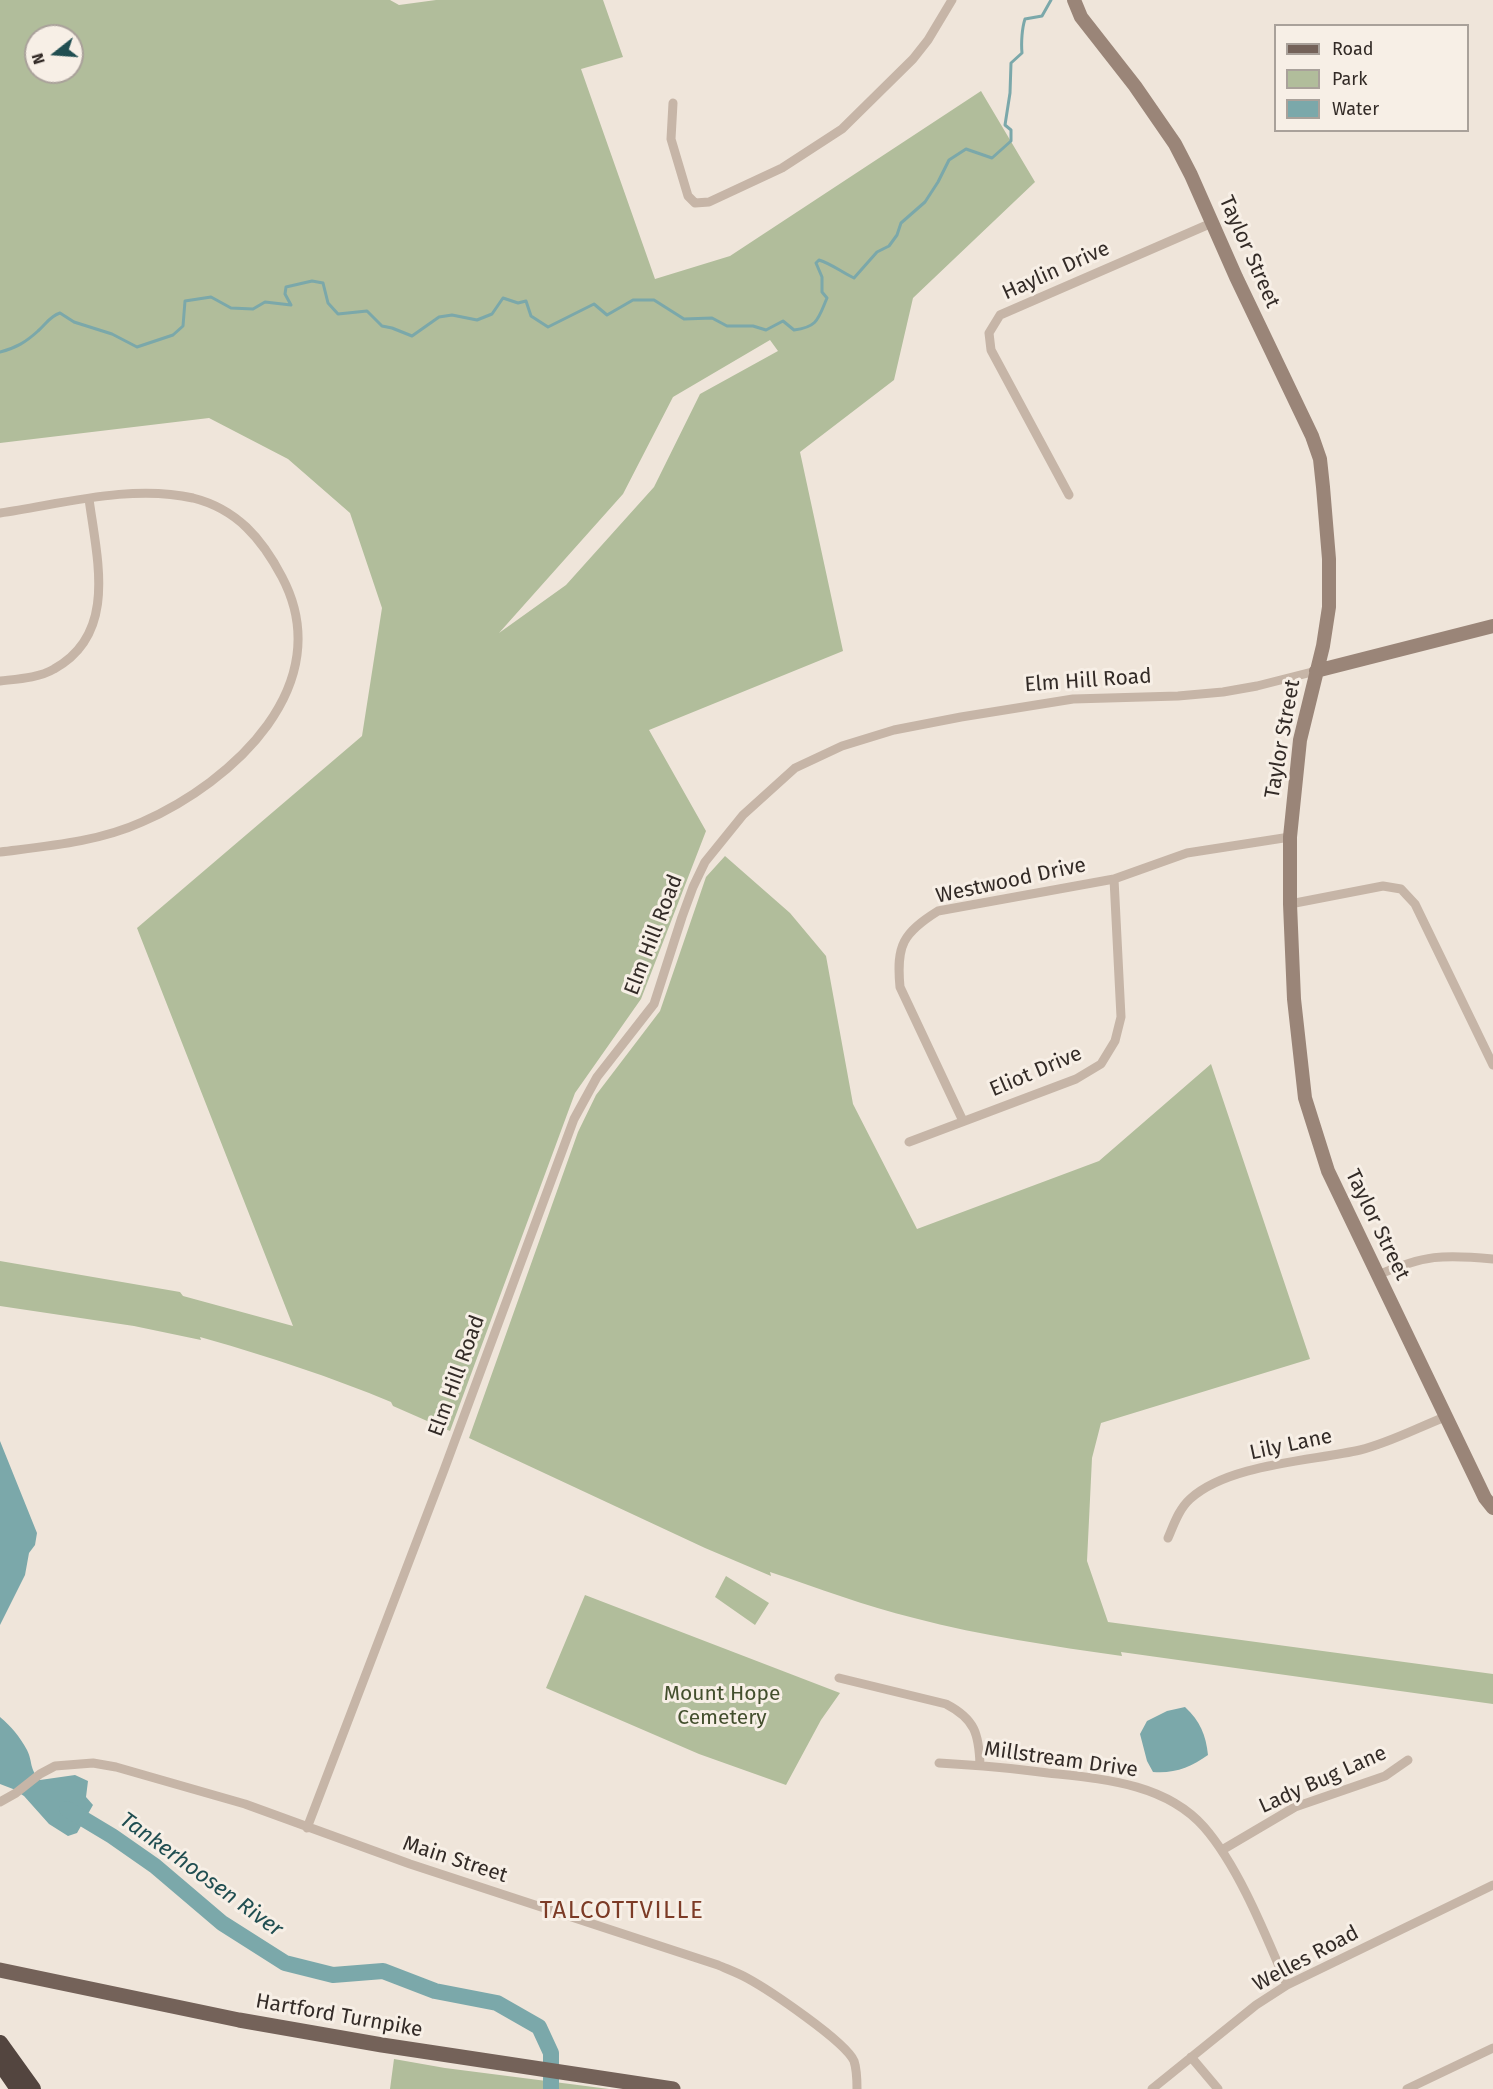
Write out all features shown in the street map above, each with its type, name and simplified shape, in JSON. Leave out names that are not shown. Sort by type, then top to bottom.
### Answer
[{"type":"highway","points":[[0,2043],[33,2089]]},
{"type":"highway","points":[[0,2063],[18,2089]]},
{"type":"main road","name":"Hartford Turnpike","points":[[0,1970],[250,2022],[417,2051],[673,2089]]},
{"type":"street","points":[[673,103],[671,139],[688,196],[695,203],[709,202],[782,168],[842,129],[913,59],[928,40],[952,0]]},
{"type":"street","name":"Taylor Street","points":[[1074,0],[1081,17],[1135,86],[1174,144],[1214,222],[1236,278],[1312,436],[1320,459],[1329,559],[1329,598],[1323,645],[1300,740],[1290,837],[1293,999],[1305,1098],[1328,1171],[1445,1417],[1485,1498],[1493,1508]]},
{"type":"street","name":"Haylin Drive","points":[[1069,495],[991,350],[989,333],[1000,315],[1214,222]]},
{"type":"street","points":[[0,513],[133,492],[162,493],[195,499],[224,510],[249,529],[268,551],[286,584],[295,614],[298,638],[294,671],[284,698],[270,724],[252,745],[203,789],[141,823],[109,834],[0,852]]},
{"type":"street","points":[[0,681],[52,670],[73,656],[90,634],[99,602],[99,569],[89,499]]},
{"type":"street","name":"Elm Hill Road","points":[[308,1828],[574,1119],[597,1077],[654,1004],[693,887],[705,862],[743,815],[795,768],[842,746],[894,730],[1038,703],[1073,699],[1178,696],[1223,692],[1257,686],[1493,626]]},
{"type":"street","name":"Westwood Drive","points":[[963,1121],[900,987],[898,963],[904,941],[916,925],[938,910],[1114,879],[1187,853],[1290,837]]},
{"type":"street","name":"Eliot Drive","points":[[909,1142],[1076,1079],[1101,1064],[1115,1041],[1121,1017],[1114,879]]},
{"type":"street","points":[[1290,904],[1383,886],[1401,889],[1415,904],[1493,1065]]},
{"type":"street","points":[[1378,1275],[1406,1263],[1432,1256],[1493,1259]]},
{"type":"street","name":"Lily Lane","points":[[1168,1538],[1176,1517],[1189,1500],[1203,1489],[1264,1467],[1361,1449],[1445,1417]]},
{"type":"street","points":[[839,1678],[946,1704],[962,1712],[974,1726],[980,1765]]},
{"type":"street","name":"Lady Bug Lane","points":[[1222,1850],[1295,1808],[1385,1776],[1408,1760]]},
{"type":"street","name":"Main Street","points":[[0,1802],[16,1793],[40,1774],[56,1766],[93,1762],[245,1804],[421,1868],[718,1965],[747,1978],[794,2008],[843,2046],[853,2060],[857,2073],[857,2089]]},
{"type":"street","name":"Millstream Drive","points":[[939,1763],[980,1765],[1123,1783],[1156,1794],[1181,1808],[1203,1826],[1222,1850],[1287,1985]]},
{"type":"street","name":"Welles Road","points":[[1152,2089],[1256,2005],[1287,1985],[1493,1885]]},
{"type":"street","points":[[1407,2089],[1493,2048]]},
{"type":"street","points":[[1191,2057],[1218,2089]]},
{"type":"green space","points":[[0,0],[390,0],[399,5],[436,0],[603,0],[623,57],[581,69],[655,279],[730,256],[981,91],[1035,182],[913,298],[894,380],[800,452],[843,651],[649,730],[706,831],[641,999],[575,1093],[450,1431],[393,1406],[391,1402],[346,1384],[200,1337],[201,1340],[134,1326],[0,1306],[0,1261],[180,1292],[183,1296],[293,1326],[137,928],[362,736],[382,608],[350,513],[288,459],[209,418],[0,443]],"holes":[[[770,340],[778,351],[700,394],[654,487],[566,585],[499,633],[623,494],[673,397]]]},
{"type":"green space","points":[[725,856],[790,913],[826,956],[853,1104],[917,1229],[1099,1161],[1211,1064],[1310,1359],[1101,1423],[1092,1458],[1087,1561],[1108,1622],[1493,1674],[1493,1704],[1121,1652],[1122,1656],[992,1635],[914,1618],[770,1572],[771,1576],[705,1548],[469,1438],[578,1132],[596,1095],[660,1011],[706,877]]},
{"type":"green space","points":[[726,1576],[769,1603],[755,1625],[715,1597]]},
{"type":"green space","name":"Mount Hope Cemetery","points":[[585,1595],[840,1693],[821,1720],[786,1785],[699,1754],[546,1688]]},
{"type":"green space","points":[[394,2059],[445,2068],[609,2089],[390,2089]]},
{"type":"water","points":[[0,1441],[37,1533],[35,1545],[29,1553],[25,1575],[0,1625]]},
{"type":"water","points":[[1185,1707],[1201,1729],[1208,1755],[1182,1769],[1153,1772],[1147,1761],[1140,1734],[1147,1721],[1167,1711]]},
{"type":"water","points":[[0,1717],[21,1741],[29,1754],[34,1772],[40,1780],[75,1775],[88,1781],[86,1797],[93,1805],[77,1833],[68,1836],[49,1824],[24,1796],[0,1784]]},
{"type":"waterway","points":[[0,352],[25,341],[60,313],[74,322],[112,334],[137,347],[173,335],[183,326],[185,301],[211,297],[231,308],[253,309],[265,302],[291,305],[285,294],[286,287],[312,281],[323,283],[328,303],[338,314],[367,311],[382,326],[412,336],[439,317],[452,315],[477,320],[492,314],[503,298],[518,303],[526,301],[531,316],[548,327],[594,304],[607,315],[633,300],[654,300],[684,319],[712,318],[727,326],[753,326],[766,330],[783,321],[794,330],[808,327],[819,317],[827,298],[822,292],[822,277],[816,263],[819,260],[854,278],[877,252],[889,246],[897,235],[901,223],[925,202],[949,160],[966,149],[992,158],[1011,141],[1011,130],[1005,125],[1010,93],[1011,63],[1022,53],[1025,19],[1042,16],[1051,0]]},
{"type":"waterway","name":"Tankerhoosen River","points":[[67,1809],[112,1836],[155,1866],[222,1923],[285,1963],[333,1975],[383,1971],[435,1991],[497,2003],[539,2027],[551,2053],[551,2089]]},
{"type":"district","name":"TALCOTTVILLE","points":[[622,1911]]}]
